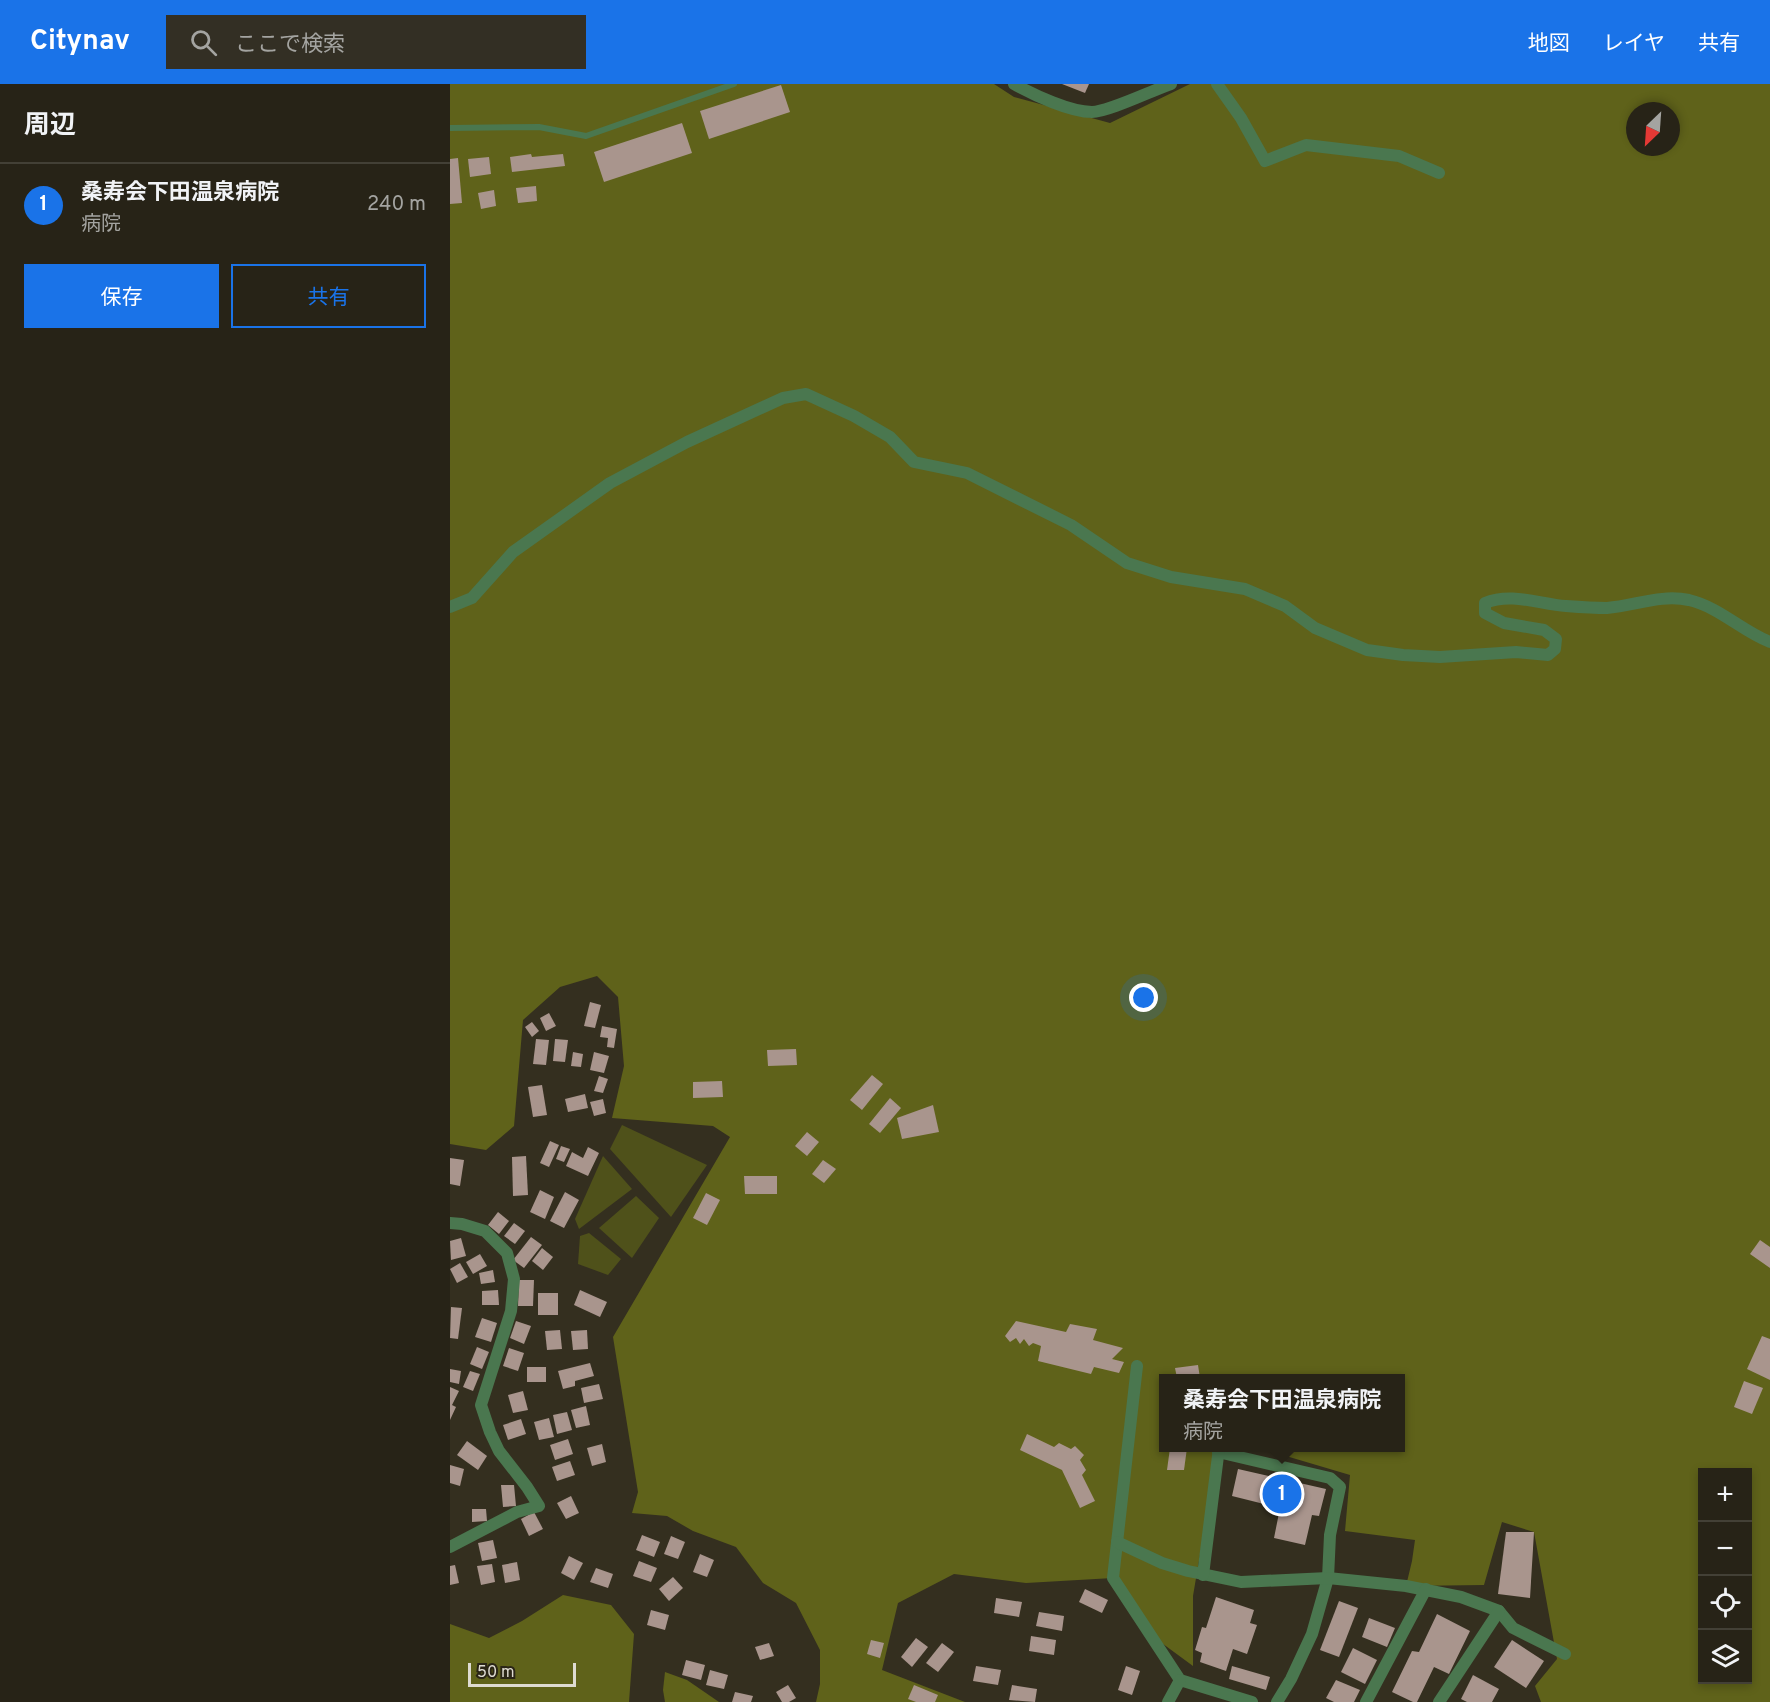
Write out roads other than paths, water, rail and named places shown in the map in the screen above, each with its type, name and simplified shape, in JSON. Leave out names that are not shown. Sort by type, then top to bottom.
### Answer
[{"type":"street","points":[[1014,84],[1070,107],[1093,112],[1171,84]]},
{"type":"street","points":[[1216,84],[1242,118],[1265,161],[1306,145],[1399,156],[1439,173]]},
{"type":"street","points":[[450,607],[472,598],[513,552],[610,483],[687,442],[783,398],[806,394],[854,416],[890,437],[914,462],[968,473],[1071,525],[1127,563],[1171,577],[1245,589],[1285,606],[1315,628],[1367,650],[1440,657],[1516,652],[1548,655],[1555,649],[1556,639],[1544,630],[1504,623],[1485,613],[1485,603],[1494,599],[1512,597],[1566,606],[1607,608],[1660,598],[1690,601],[1713,610],[1770,642]]},
{"type":"street","points":[[450,1223],[485,1231],[507,1253],[514,1279],[511,1311],[482,1405],[490,1432],[499,1451],[539,1506],[517,1512],[450,1547]]},
{"type":"street","points":[[1137,1366],[1113,1578],[1180,1680],[1251,1702]]},
{"type":"street","points":[[1203,1575],[1218,1452]]},
{"type":"street","points":[[1226,1452],[1330,1478],[1341,1487],[1330,1535],[1328,1578],[1312,1634],[1291,1680],[1277,1702]]},
{"type":"street","points":[[1117,1542],[1162,1563],[1203,1575],[1241,1582],[1328,1578],[1426,1589],[1498,1611],[1513,1628],[1565,1654]]},
{"type":"street","points":[[1366,1702],[1426,1589]]},
{"type":"street","points":[[1439,1702],[1498,1611]]},
{"type":"street","points":[[1168,1702],[1180,1680]]},
{"type":"lane","points":[[450,128],[539,127],[586,136],[734,84]]},
{"type":"place","name":"桑寿会下田温泉病院","points":[[1282,1494]]}]
